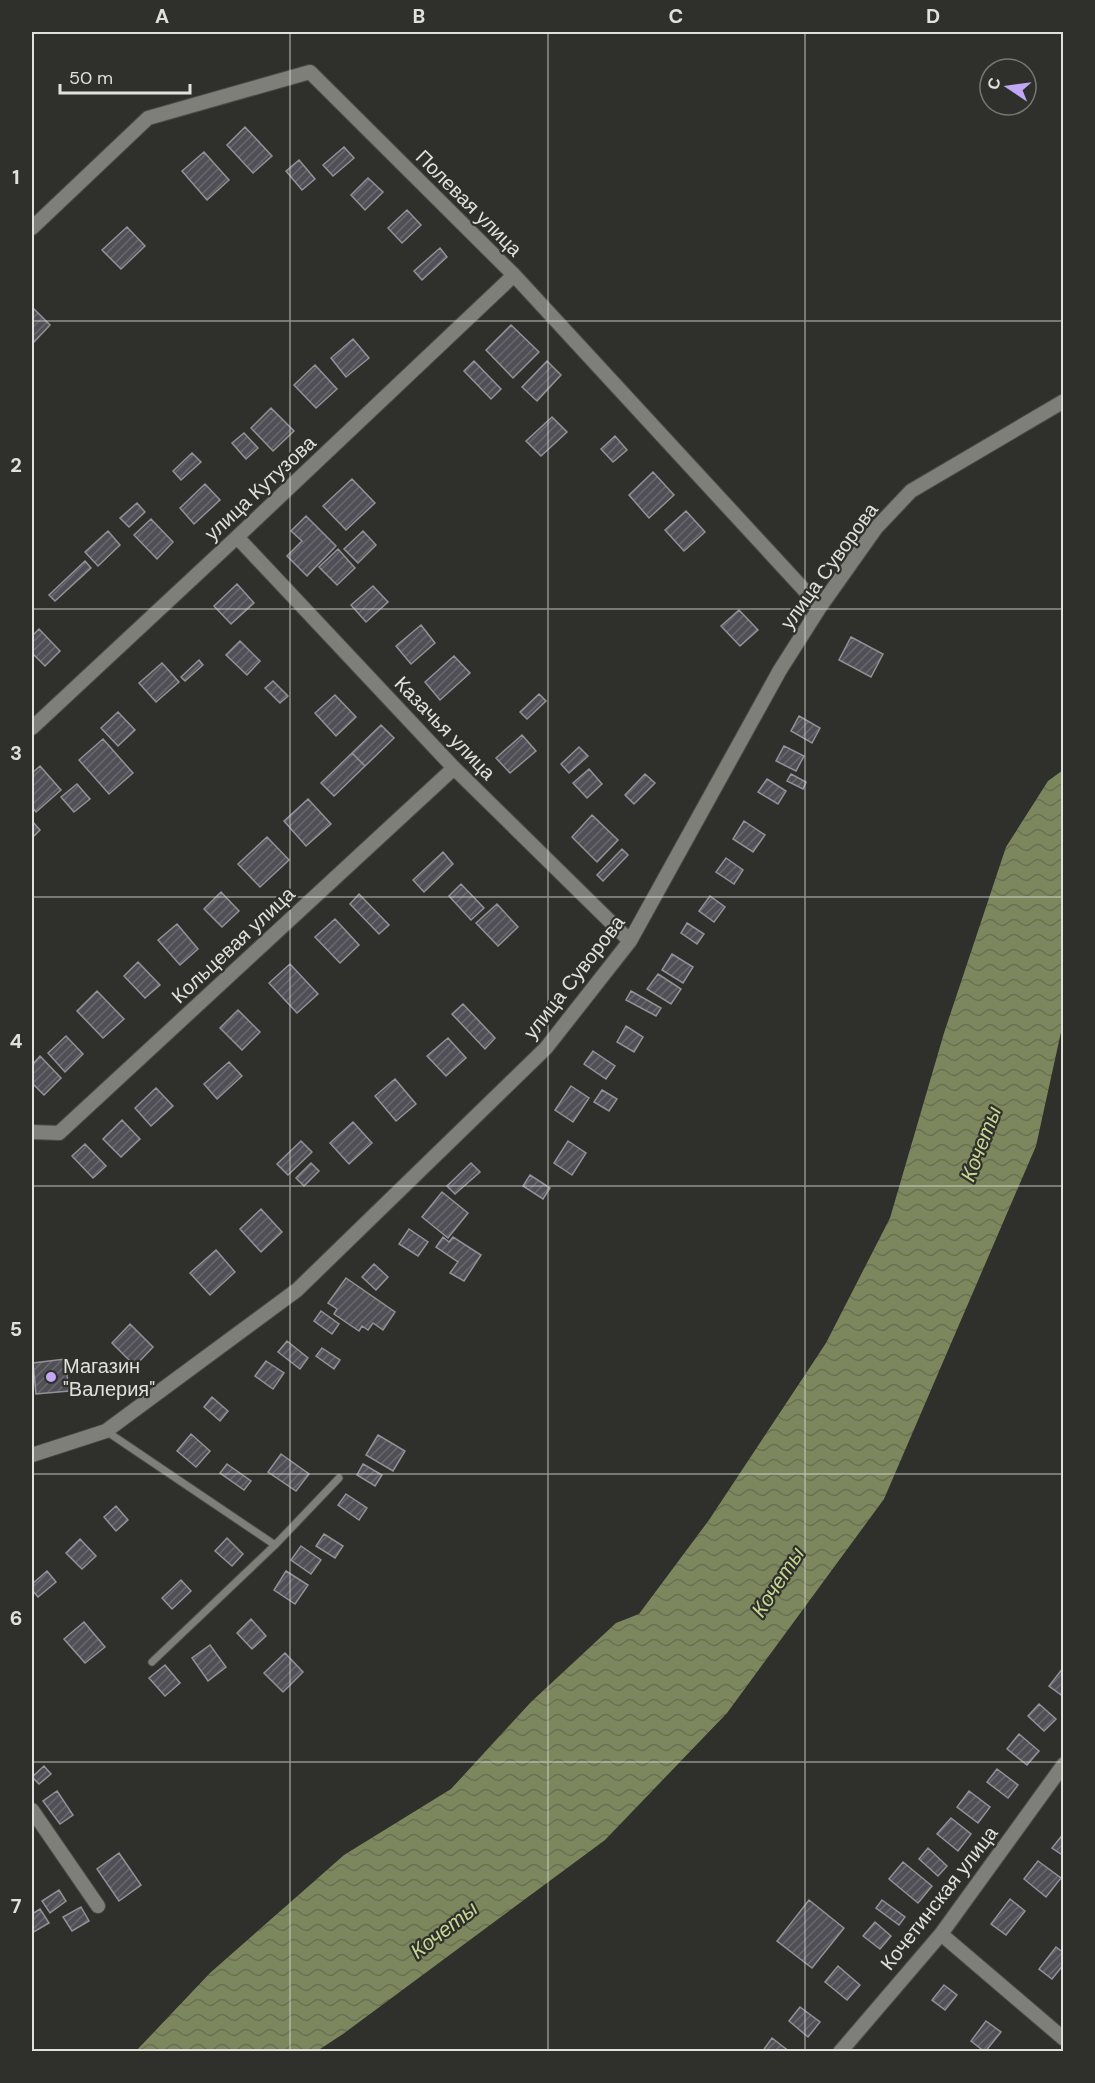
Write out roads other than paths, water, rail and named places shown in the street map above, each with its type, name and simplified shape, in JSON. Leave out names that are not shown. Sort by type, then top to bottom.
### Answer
[{"type":"street","name":"Полевая улица","points":[[32,228],[148,118],[310,72],[514,275],[820,608]]},
{"type":"street","name":"улица Кутузова","points":[[32,728],[514,275]]},
{"type":"street","name":"улица Суворова","points":[[32,1455],[106,1431],[297,1290],[546,1048],[630,941],[780,670],[876,528],[911,491],[1064,401]]},
{"type":"street","name":"Казачья улица","points":[[237,537],[454,768],[630,941]]},
{"type":"street","name":"Кольцевая улица","points":[[32,1132],[59,1132],[454,768]]},
{"type":"street","name":"Кочетинская улица","points":[[840,2052],[941,1934],[1064,1764]]},
{"type":"street","points":[[32,1810],[98,1906]]},
{"type":"street","points":[[941,1934],[1064,2038]]},
{"type":"lane","points":[[106,1431],[275,1545]]},
{"type":"lane","points":[[152,1662],[275,1545],[339,1478]]},
{"type":"water","name":"Кочеты","points":[[1063,770],[1063,1023],[1036,1146],[884,1499],[727,1713],[605,1840],[343,2034],[317,2051],[136,2051],[210,1973],[344,1855],[451,1789],[531,1702],[616,1623],[639,1614],[709,1520],[826,1343],[890,1218],[944,1033],[1006,847],[1048,781]]},
{"type":"place","name":"Магазин \"Валерия\"","points":[[51,1377]]}]
